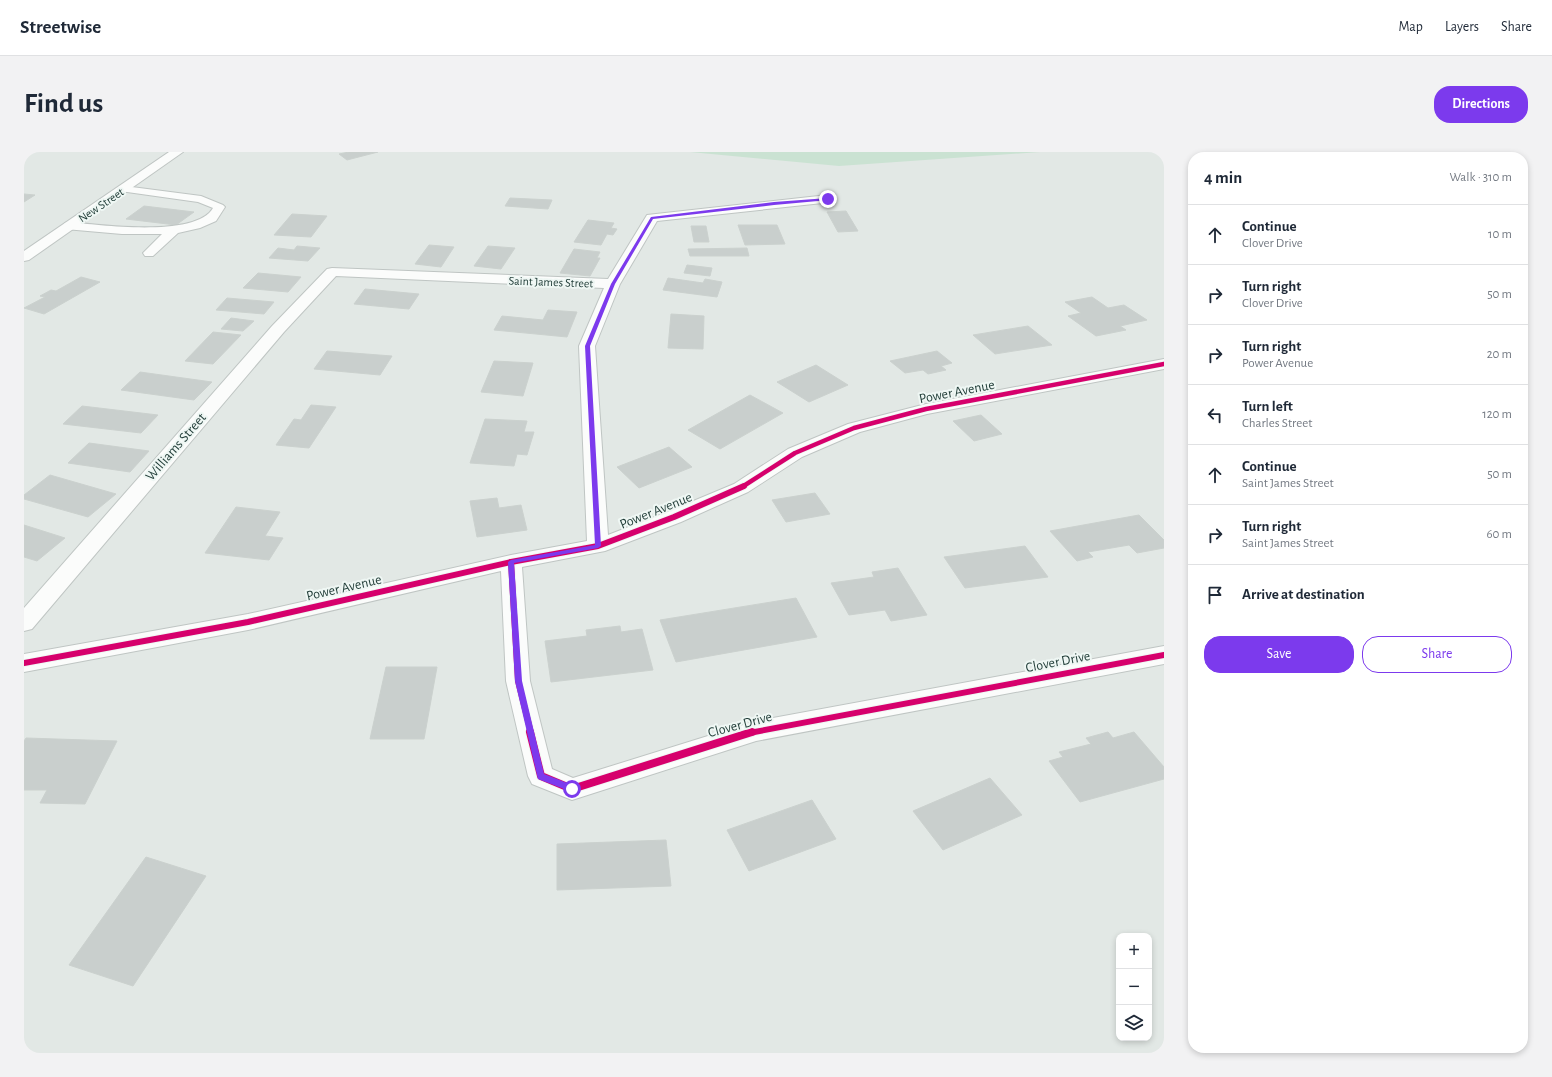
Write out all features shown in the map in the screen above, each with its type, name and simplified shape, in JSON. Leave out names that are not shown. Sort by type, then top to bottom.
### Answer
[{"type":"street","name":"New Street","points":[[24,257],[177,152]]},
{"type":"street","name":"Saint James Street","points":[[332,272],[613,284],[652,218],[828,199]]},
{"type":"street","name":"Williams Street","points":[[24,623],[278,329],[332,272]]},
{"type":"street","points":[[598,546],[587,346],[613,284]]},
{"type":"street","name":"Power Avenue","points":[[24,663],[248,622],[511,562],[598,546],[674,517],[741,488],[795,453],[854,428],[926,409],[1164,364]]},
{"type":"street","name":"Clover Drive","points":[[511,562],[518,681],[541,776],[572,789],[756,731],[1164,655]]},
{"type":"lane","points":[[69,226],[157,231],[175,229],[188,227],[211,219],[219,207],[201,199],[124,189]]},
{"type":"lane","points":[[149,253],[175,229]]},
{"type":"green space","points":[[690,152],[1040,152],[839,166]]},
{"type":"building","points":[[349,152],[378,152],[347,160],[339,154]]},
{"type":"building","points":[[24,194],[35,195],[24,202]]},
{"type":"building","points":[[510,198],[552,200],[548,209],[505,206]]},
{"type":"building","points":[[144,206],[194,212],[176,225],[126,219]]},
{"type":"building","points":[[846,211],[858,231],[838,232],[827,212]]},
{"type":"building","points":[[292,214],[327,216],[311,237],[274,235]]},
{"type":"building","points":[[588,220],[614,223],[611,228],[617,229],[613,235],[607,234],[601,245],[574,242]]},
{"type":"building","points":[[738,225],[777,225],[785,244],[745,245]]},
{"type":"building","points":[[691,226],[706,226],[709,242],[694,242]]},
{"type":"building","points":[[429,245],[454,247],[441,267],[415,264]]},
{"type":"building","points":[[297,246],[320,248],[308,261],[269,258],[278,248],[294,250]]},
{"type":"building","points":[[488,246],[515,248],[501,269],[474,266]]},
{"type":"building","points":[[747,248],[749,256],[690,256],[688,249]]},
{"type":"building","points":[[574,249],[600,252],[597,258],[600,258],[590,276],[560,273]]},
{"type":"building","points":[[687,265],[712,268],[710,276],[684,273]]},
{"type":"building","points":[[258,273],[301,277],[288,292],[243,288]]},
{"type":"building","points":[[81,277],[100,282],[44,314],[24,308],[45,297],[40,296],[51,290],[56,291]]},
{"type":"building","points":[[668,278],[703,283],[705,279],[722,282],[717,297],[663,290]]},
{"type":"building","points":[[365,289],[419,294],[409,309],[354,304]]},
{"type":"building","points":[[1092,297],[1108,308],[1124,305],[1147,320],[1120,326],[1126,330],[1096,336],[1068,316],[1081,313],[1065,302]]},
{"type":"building","points":[[227,298],[274,302],[264,314],[216,310]]},
{"type":"building","points":[[548,310],[577,312],[567,337],[494,330],[502,316],[543,320]]},
{"type":"building","points":[[671,314],[704,316],[703,349],[668,348]]},
{"type":"building","points":[[231,318],[254,321],[243,331],[221,329]]},
{"type":"building","points":[[1028,326],[1052,345],[995,354],[973,335]]},
{"type":"building","points":[[213,332],[241,335],[213,364],[185,361]]},
{"type":"building","points":[[327,351],[392,356],[380,375],[314,369]]},
{"type":"building","points":[[937,351],[952,363],[941,366],[946,370],[928,374],[923,370],[905,373],[890,361]]},
{"type":"building","points":[[494,361],[533,363],[523,396],[481,392]]},
{"type":"building","points":[[816,365],[848,385],[809,402],[777,382]]},
{"type":"building","points":[[140,372],[212,382],[194,400],[121,390]]},
{"type":"building","points":[[750,395],[783,413],[720,449],[688,430]]},
{"type":"building","points":[[311,405],[336,407],[309,448],[276,445],[294,419],[301,420]]},
{"type":"building","points":[[82,406],[158,415],[141,433],[63,424]]},
{"type":"building","points":[[981,415],[1002,434],[974,441],[953,421]]},
{"type":"building","points":[[485,419],[527,421],[524,432],[534,432],[527,455],[517,454],[514,466],[470,463]]},
{"type":"building","points":[[89,443],[149,451],[130,472],[68,463]]},
{"type":"building","points":[[669,447],[692,467],[639,488],[617,467]]},
{"type":"building","points":[[50,475],[116,494],[88,517],[24,499],[24,495]]},
{"type":"building","points":[[815,493],[830,514],[786,522],[772,500]]},
{"type":"building","points":[[497,498],[499,508],[521,505],[527,530],[477,537],[470,501]]},
{"type":"building","points":[[236,507],[280,512],[265,536],[283,538],[269,560],[205,553]]},
{"type":"building","points":[[1139,515],[1164,540],[1164,548],[1137,553],[1129,545],[1088,552],[1093,557],[1077,561],[1050,531]]},
{"type":"building","points":[[24,525],[65,538],[37,561],[24,557]]},
{"type":"building","points":[[1025,546],[1048,577],[965,588],[944,557]]},
{"type":"building","points":[[898,568],[927,615],[891,621],[885,610],[849,615],[831,583],[874,577],[872,572]]},
{"type":"building","points":[[796,598],[817,637],[676,662],[660,620]]},
{"type":"building","points":[[620,626],[621,632],[642,629],[653,670],[551,682],[545,641],[587,636],[586,630]]},
{"type":"building","points":[[386,667],[437,667],[424,739],[370,739]]},
{"type":"building","points":[[1108,732],[1113,738],[1134,732],[1164,767],[1164,779],[1080,802],[1049,761],[1063,757],[1059,752],[1091,744],[1086,738]]},
{"type":"building","points":[[26,738],[117,741],[85,804],[40,803],[47,790],[24,790],[24,741]]},
{"type":"building","points":[[990,778],[1022,815],[943,850],[913,811]]},
{"type":"building","points":[[812,800],[836,839],[749,871],[727,830]]},
{"type":"building","points":[[666,840],[671,886],[557,890],[557,844]]},
{"type":"building","points":[[146,857],[206,876],[133,986],[69,965]]},
{"type":"cycle path","points":[[24,663],[248,622],[511,562],[598,546],[674,517],[741,488],[795,453],[854,428],[926,409],[1164,364]]},
{"type":"cycle path","points":[[511,562],[518,681],[541,776],[572,789],[756,731],[1164,655]]},
{"type":"route","points":[[572,789],[541,776],[518,681],[511,562],[598,546],[587,346],[613,284],[652,218],[828,199]]}]
